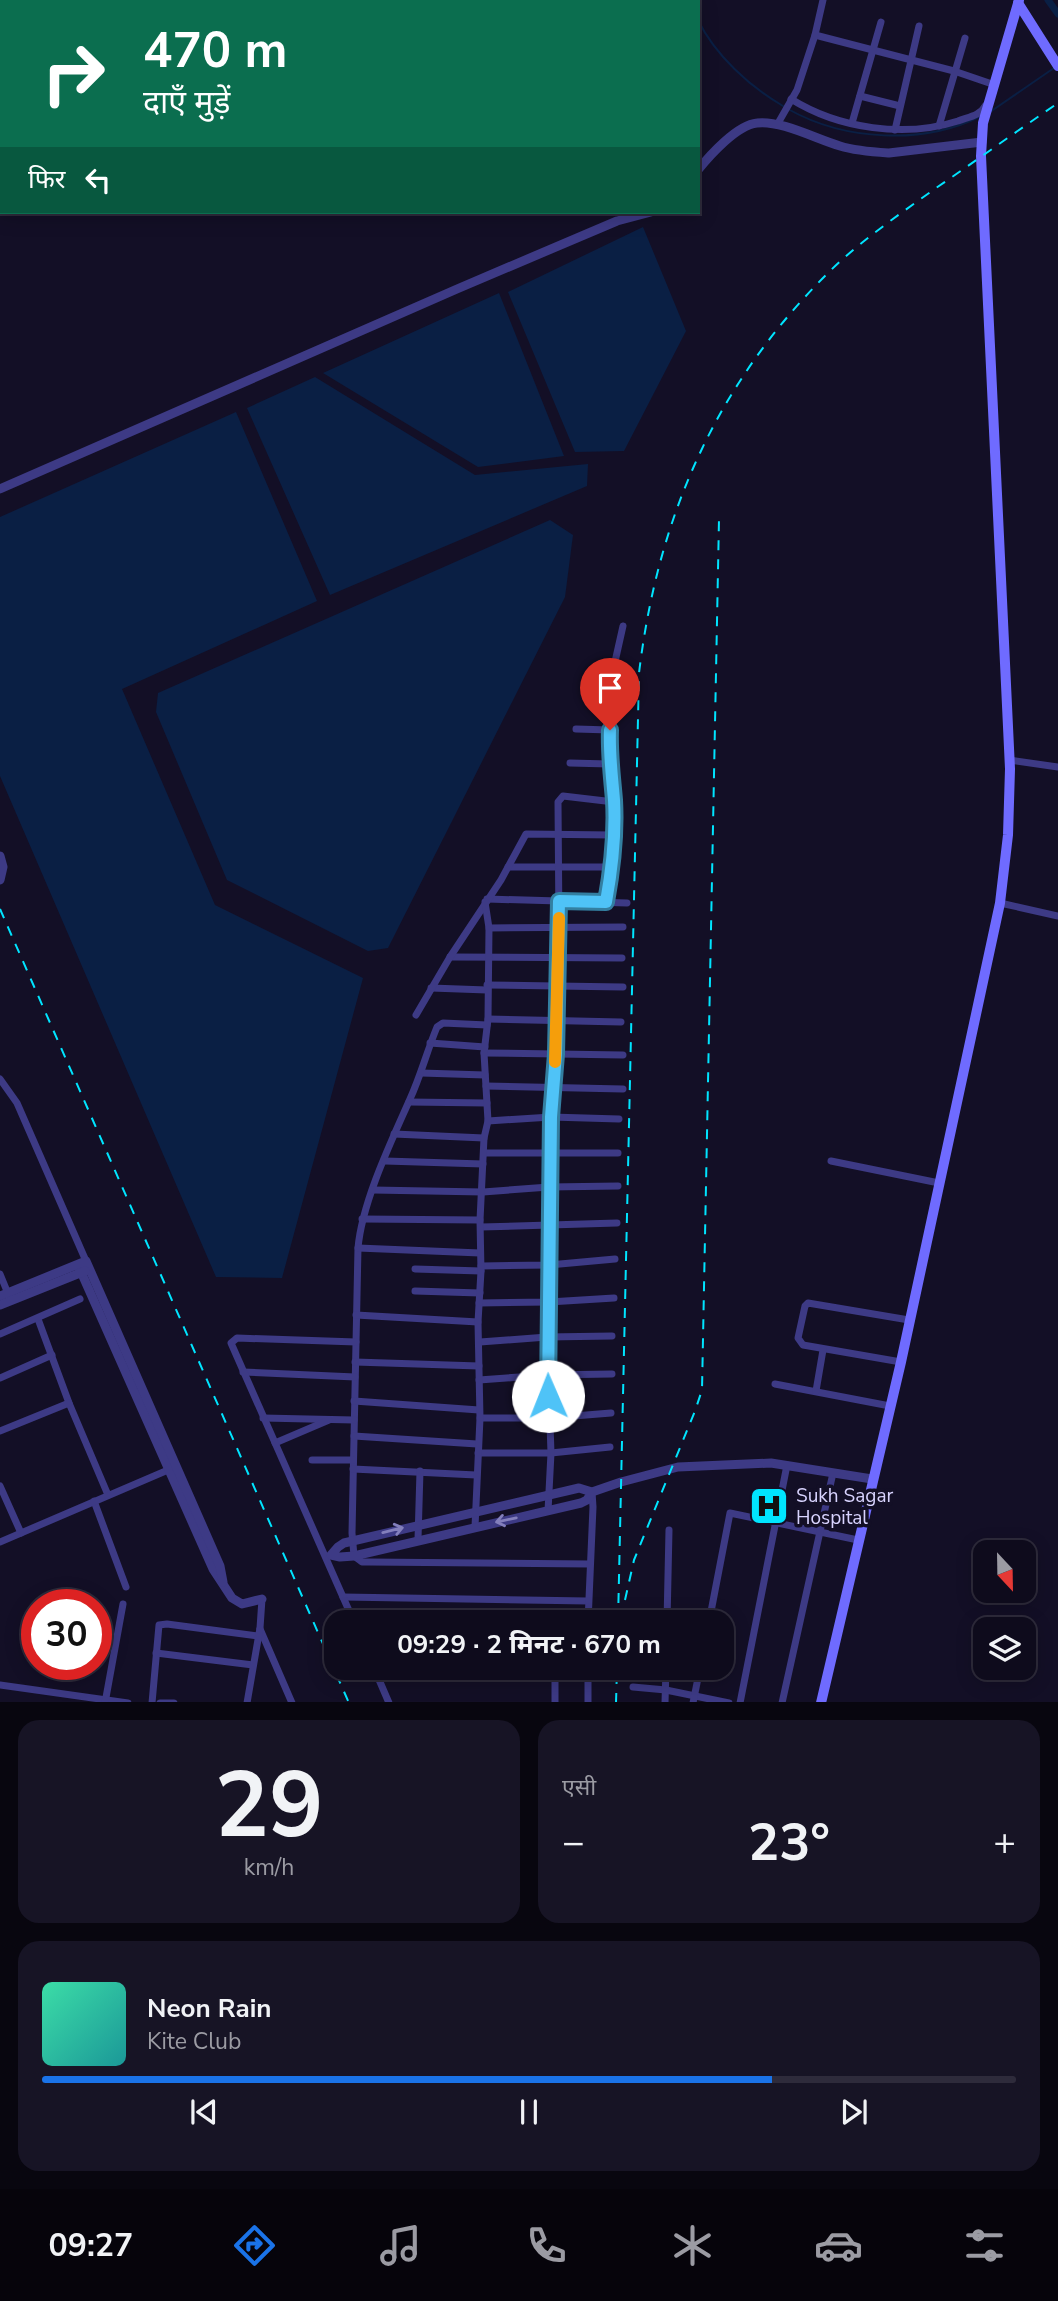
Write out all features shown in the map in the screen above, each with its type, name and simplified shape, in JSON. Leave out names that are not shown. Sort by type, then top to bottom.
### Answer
[{"type":"main road","points":[[1017,1],[1056,63]]},
{"type":"main road","points":[[821,1702],[901,1362],[1000,903],[1008,835],[1009,760],[981,156],[983,123],[1017,1]]},
{"type":"street","points":[[777,125],[797,90],[815,34],[822,0]]},
{"type":"street","points":[[852,123],[881,22]]},
{"type":"street","points":[[895,130],[919,26]]},
{"type":"street","points":[[815,34],[954,71],[995,85]]},
{"type":"street","points":[[939,126],[965,38]]},
{"type":"street","points":[[860,96],[900,106]]},
{"type":"street","points":[[790,102],[852,123],[895,130],[939,126],[979,114],[990,97]]},
{"type":"street","points":[[700,168],[739,130],[757,123],[777,125],[841,146],[874,153],[982,142]]},
{"type":"street","points":[[0,489],[457,289],[617,221],[643,214]]},
{"type":"street","points":[[606,902],[612,867],[614,802],[609,764],[611,677],[623,626]]},
{"type":"street","points":[[576,729],[610,730]]},
{"type":"street","points":[[1009,760],[1058,767]]},
{"type":"street","points":[[570,763],[609,764]]},
{"type":"street","points":[[548,1511],[551,1453],[547,1337],[551,1117],[556,1054],[559,929],[558,802],[561,797],[614,802]]},
{"type":"street","points":[[416,1015],[526,834],[613,835]]},
{"type":"street","points":[[0,856],[3,867],[0,880]]},
{"type":"street","points":[[508,867],[612,867]]},
{"type":"street","points":[[486,901],[627,903]]},
{"type":"street","points":[[475,1527],[480,1414],[480,1253],[484,1138],[488,1121],[485,1050],[489,928],[486,901]]},
{"type":"street","points":[[1000,903],[1058,916]]},
{"type":"street","points":[[489,928],[623,927]]},
{"type":"street","points":[[450,957],[622,958]]},
{"type":"street","points":[[431,988],[623,987]]},
{"type":"street","points":[[590,1564],[362,1562],[354,1556],[353,1460],[358,1248],[362,1219],[437,1027],[441,1024],[488,1021],[621,1022]]},
{"type":"street","points":[[430,1043],[485,1050],[623,1055]]},
{"type":"street","points":[[421,1073],[485,1075]]},
{"type":"street","points":[[0,1079],[17,1103],[168,1470],[213,1569],[232,1598],[243,1604],[261,1599],[259,1632],[247,1702]]},
{"type":"street","points":[[486,1086],[623,1089]]},
{"type":"street","points":[[409,1102],[487,1104]]},
{"type":"street","points":[[488,1121],[551,1117],[619,1119]]},
{"type":"street","points":[[394,1134],[484,1138]]},
{"type":"street","points":[[485,1153],[618,1153]]},
{"type":"street","points":[[384,1161],[483,1164]]},
{"type":"street","points":[[831,1161],[939,1184]]},
{"type":"street","points":[[373,1191],[482,1192],[618,1186]]},
{"type":"street","points":[[362,1219],[481,1223],[617,1223]]},
{"type":"street","points":[[358,1248],[480,1253]]},
{"type":"street","points":[[415,1269],[549,1265],[615,1259]]},
{"type":"street","points":[[0,1274],[4,1299],[84,1267]]},
{"type":"street","points":[[84,1267],[220,1566],[223,1582]]},
{"type":"street","points":[[415,1291],[480,1293]]},
{"type":"street","points":[[0,1334],[80,1298]]},
{"type":"street","points":[[479,1303],[614,1298]]},
{"type":"street","points":[[901,1362],[823,1350],[798,1341],[805,1306],[808,1303],[909,1320]]},
{"type":"street","points":[[356,1315],[478,1322]]},
{"type":"street","points":[[37,1319],[108,1495]]},
{"type":"street","points":[[480,1342],[612,1336]]},
{"type":"street","points":[[349,1610],[232,1346],[233,1340],[237,1338],[356,1342]]},
{"type":"street","points":[[816,1391],[823,1350]]},
{"type":"street","points":[[0,1378],[51,1355]]},
{"type":"street","points":[[355,1362],[479,1366]]},
{"type":"street","points":[[243,1373],[355,1377]]},
{"type":"street","points":[[480,1380],[612,1374]]},
{"type":"street","points":[[775,1384],[890,1406]]},
{"type":"street","points":[[354,1401],[549,1418],[611,1413]]},
{"type":"street","points":[[0,1431],[69,1403]]},
{"type":"street","points":[[263,1418],[354,1420]]},
{"type":"street","points":[[275,1443],[331,1419]]},
{"type":"street","points":[[354,1436],[477,1444]]},
{"type":"street","points":[[478,1453],[551,1453],[610,1447]]},
{"type":"street","points":[[312,1460],[353,1460]]},
{"type":"street","points":[[592,1492],[579,1488],[419,1524],[352,1541],[338,1546],[331,1555],[354,1556],[585,1502],[592,1492],[678,1467],[771,1463],[872,1479]]},
{"type":"street","points":[[740,1702],[787,1465]]},
{"type":"street","points":[[353,1469],[476,1475]]},
{"type":"street","points":[[0,1542],[168,1470]]},
{"type":"street","points":[[418,1539],[420,1471]]},
{"type":"street","points":[[782,1702],[833,1473]]},
{"type":"street","points":[[0,1486],[21,1534]]},
{"type":"street","points":[[588,1610],[592,1492]]},
{"type":"street","points":[[94,1501],[126,1587]]},
{"type":"street","points":[[711,1610],[730,1513],[858,1540]]},
{"type":"street","points":[[667,1610],[669,1530]]},
{"type":"street","points":[[343,1597],[588,1601]]},
{"type":"street","points":[[0,1685],[106,1701],[123,1604]]},
{"type":"street","points":[[152,1702],[159,1625],[259,1632]]},
{"type":"street","points":[[259,1632],[292,1702]]},
{"type":"street","points":[[156,1653],[253,1665]]},
{"type":"street","points":[[379,1680],[389,1702]]},
{"type":"street","points":[[555,1680],[555,1702]]},
{"type":"street","points":[[588,1680],[588,1702]]},
{"type":"street","points":[[665,1702],[666,1680]]},
{"type":"street","points":[[693,1699],[697,1680]]},
{"type":"street","points":[[633,1687],[666,1690],[693,1699],[720,1702]]},
{"type":"water","points":[[643,227],[686,331],[624,451],[575,452],[508,292]]},
{"type":"water","points":[[499,293],[564,456],[478,467],[323,373]]},
{"type":"water","points":[[315,377],[475,475],[588,464],[587,486],[330,595],[247,408]]},
{"type":"water","points":[[236,412],[317,601],[122,689],[215,905],[363,978],[282,1278],[216,1277],[0,776],[0,517]]},
{"type":"water","points":[[550,520],[573,535],[565,597],[388,948],[368,951],[227,880],[156,712],[158,693]]},
{"type":"waterway","points":[[1048,0],[1058,14]]},
{"type":"waterway","points":[[700,24],[714,46],[735,69],[783,106]]},
{"type":"waterway","points":[[990,112],[1054,68]]},
{"type":"waterway","points":[[788,109],[834,128],[884,135],[934,132],[981,116]]},
{"type":"railway","points":[[618,1610],[639,673],[648,615],[661,559],[699,454],[725,405],[756,358],[791,313],[831,270],[869,237],[1058,103]]},
{"type":"railway","points":[[625,1600],[634,1560],[702,1390],[719,519]]},
{"type":"railway","points":[[0,909],[349,1702]]},
{"type":"railway","points":[[616,1702],[617,1680]]},
{"type":"slow traffic","points":[[555,1062],[559,918]]},
{"type":"place","name":"Sukh Sagar Hospital","points":[[769,1506]]},
{"type":"route","points":[[548,1396],[551,1117],[556,1054],[559,901],[606,902],[612,867],[614,802],[609,764],[610,730]]}]
